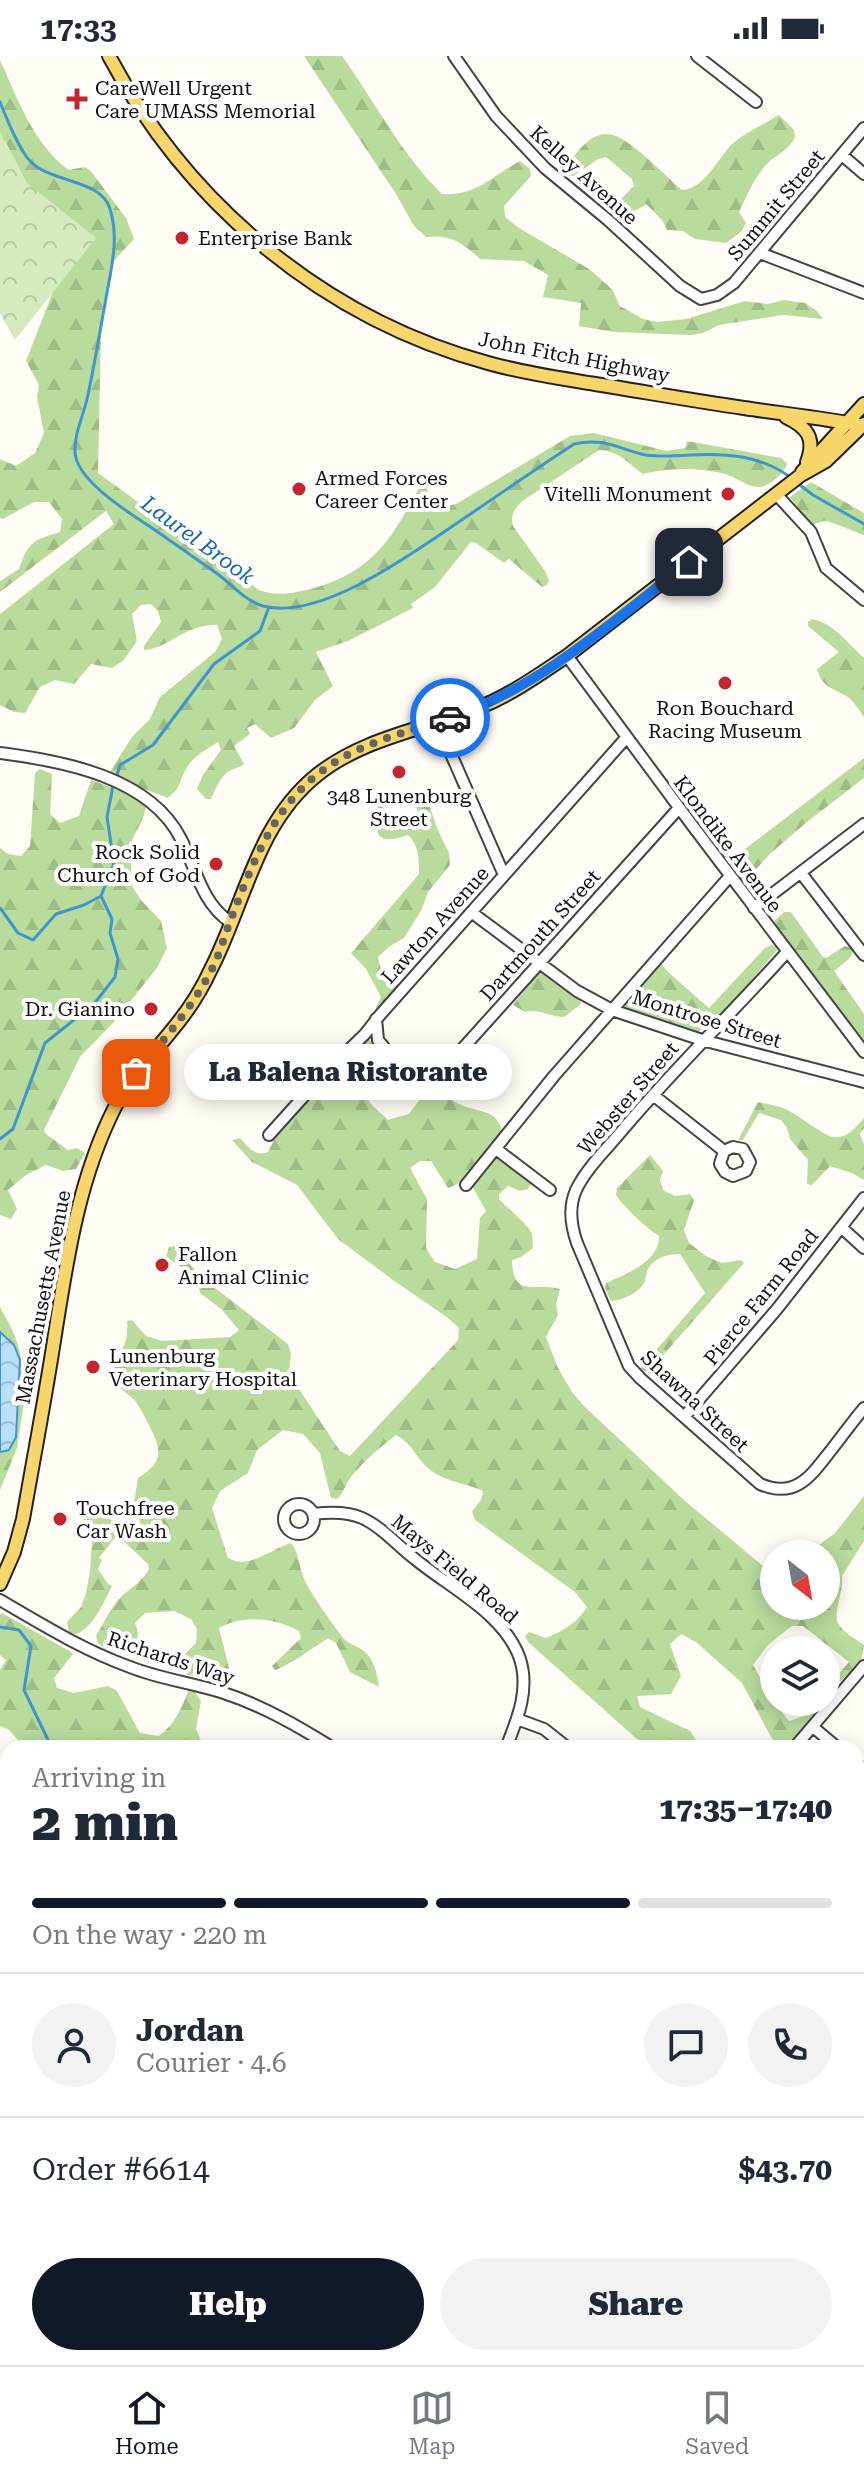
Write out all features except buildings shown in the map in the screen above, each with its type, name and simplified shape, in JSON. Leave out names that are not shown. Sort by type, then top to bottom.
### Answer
[{"type":"main road","name":"John Fitch Highway","points":[[109,56],[161,140],[209,196],[279,259],[357,310],[437,347],[543,376],[864,426]]},
{"type":"main road","points":[[803,470],[864,404]]},
{"type":"main road","points":[[776,412],[798,423],[807,434],[810,451],[803,470]]},
{"type":"main road","points":[[803,470],[826,461],[864,426]]},
{"type":"main road","name":"Massachusetts Avenue","points":[[0,1584],[14,1552],[23,1519],[61,1296],[84,1184],[115,1107],[136,1073],[195,999],[216,960],[256,860],[275,822],[298,792],[328,766],[369,745],[499,699],[567,656],[803,470]]},
{"type":"street","name":"Kelley Avenue","points":[[454,56],[502,125],[545,168],[680,286],[697,297],[710,298]]},
{"type":"street","points":[[697,56],[756,102]]},
{"type":"street","name":"Summit Street","points":[[710,298],[729,287],[760,253],[864,128]]},
{"type":"street","points":[[842,155],[864,174]]},
{"type":"street","points":[[760,253],[864,293]]},
{"type":"street","points":[[780,491],[811,532],[826,568],[864,600]]},
{"type":"street","name":"Klondike Avenue","points":[[567,656],[864,1052]]},
{"type":"street","points":[[437,722],[504,875]]},
{"type":"street","name":"Lawton Avenue","points":[[269,1135],[365,1034],[626,738]]},
{"type":"street","points":[[0,753],[76,768],[143,795],[164,812],[181,839],[207,899],[230,922]]},
{"type":"street","name":"Dartmouth Street","points":[[376,1019],[378,1040],[393,1058],[428,1087],[679,808]]},
{"type":"street","points":[[754,908],[864,824]]},
{"type":"street","points":[[801,873],[864,955]]},
{"type":"street","points":[[466,1185],[534,1099],[730,876]]},
{"type":"street","name":"Montrose Street","points":[[471,912],[577,991],[612,1010],[702,1040],[862,1081]]},
{"type":"street","name":"Webster Street","points":[[572,1204],[588,1171],[702,1040],[787,952]]},
{"type":"street","points":[[653,1095],[724,1151]]},
{"type":"street","points":[[496,1149],[550,1190]]},
{"type":"street","name":"Pierce Farm Road","points":[[684,1417],[770,1318],[864,1198]]},
{"type":"street","name":"Shawna Street","points":[[572,1204],[571,1223],[577,1243],[626,1361],[640,1378],[754,1479],[767,1487],[781,1490],[795,1487],[807,1479],[864,1408]]},
{"type":"street","points":[[841,1227],[864,1248]]},
{"type":"street","name":"Mays Field Road","points":[[313,1514],[345,1513],[365,1519],[493,1620],[512,1641],[521,1663],[524,1688],[509,1740]]},
{"type":"street","name":"Richards Way","points":[[0,1600],[88,1651],[133,1669],[244,1701],[320,1740]]},
{"type":"street","points":[[801,1740],[864,1666]]},
{"type":"street","points":[[517,1719],[544,1729],[558,1740]]},
{"type":"street","points":[[813,1727],[828,1740]]},
{"type":"green space","points":[[304,56],[342,56],[401,145],[442,194],[465,192],[520,161],[530,169],[531,176],[504,206],[505,217],[589,269],[612,289],[620,306],[643,319],[657,322],[686,319],[745,301],[768,304],[784,300],[805,303],[823,319],[783,315],[719,325],[691,335],[614,332],[579,326],[581,303],[543,297],[548,275],[524,261],[480,259],[456,241],[426,237],[414,226]]},
{"type":"green space","points":[[0,60],[36,134],[69,170],[84,167],[90,170],[126,218],[134,239],[111,264],[101,326],[98,473],[259,590],[286,594],[335,581],[368,561],[380,548],[402,519],[422,482],[438,503],[456,504],[570,436],[594,433],[667,451],[685,448],[687,441],[781,458],[787,463],[786,467],[773,481],[756,487],[725,474],[703,470],[643,474],[618,455],[599,450],[521,502],[513,513],[513,526],[545,571],[549,581],[547,585],[542,587],[509,559],[504,563],[471,542],[435,587],[411,604],[413,608],[348,641],[316,652],[333,686],[315,700],[294,728],[271,738],[255,724],[247,728],[250,734],[234,746],[244,764],[224,775],[211,799],[206,799],[197,789],[221,750],[218,742],[192,761],[178,787],[168,798],[109,773],[132,737],[150,719],[160,697],[215,652],[222,639],[217,625],[206,626],[186,632],[161,646],[144,650],[161,622],[158,611],[151,604],[141,605],[132,614],[137,641],[123,661],[112,668],[91,664],[74,684],[55,680],[40,687],[25,713],[14,712],[0,705],[0,614],[114,524],[106,511],[0,592],[0,581],[19,569],[33,543],[60,532],[62,519],[49,502],[34,502],[0,518],[0,459],[16,466],[35,453],[44,433],[37,397],[39,385],[26,361],[52,294],[0,175]]},
{"type":"green space","points":[[779,115],[794,130],[795,138],[757,177],[739,212],[746,223],[741,232],[726,243],[695,239],[683,231],[667,230],[663,221],[646,204],[622,219],[615,219],[611,209],[634,186],[632,179],[606,157],[574,176],[570,176],[566,168],[588,141],[608,134],[636,148],[682,190],[697,185],[736,141]]},
{"type":"green space","points":[[0,131],[27,183],[96,238],[15,340],[0,313]]},
{"type":"green space","points":[[811,482],[864,513],[864,535],[827,521],[811,525],[790,497]]},
{"type":"green space","points":[[812,619],[834,629],[864,658],[864,717],[851,700],[821,679],[817,669],[839,652],[808,626]]},
{"type":"green space","points":[[864,758],[864,778],[770,854],[745,881],[740,880],[728,862]]},
{"type":"green space","points":[[40,769],[52,774],[50,814],[60,823],[79,816],[91,780],[127,794],[146,808],[130,844],[132,886],[161,921],[167,948],[157,968],[113,1023],[80,1057],[44,1130],[68,1150],[77,1148],[85,1153],[76,1169],[63,1171],[46,1165],[26,1175],[8,1190],[17,1209],[11,1219],[0,1215],[0,848],[8,854],[21,856],[30,846],[35,773]]},
{"type":"green space","points":[[419,792],[426,795],[449,853],[450,865],[428,892],[422,909],[404,938],[378,957],[381,969],[399,986],[380,1013],[376,1007],[381,997],[366,969],[351,953],[419,874],[419,863],[416,848],[408,835],[389,839],[379,836],[372,811],[382,804],[391,831],[421,822],[412,794]]},
{"type":"green space","points":[[784,912],[791,912],[823,957],[845,946],[850,947],[853,952],[849,959],[834,971],[864,1014],[864,1041],[777,926],[774,921]]},
{"type":"green space","points":[[772,945],[777,950],[737,997],[713,1021],[692,1034],[624,1009],[623,1005],[661,963],[709,1008],[765,948]]},
{"type":"green space","points":[[541,971],[579,998],[581,1004],[564,1017],[525,1012],[513,1005]]},
{"type":"green space","points":[[369,1040],[374,1042],[388,1063],[363,1091],[371,1104],[388,1120],[409,1114],[423,1095],[437,1089],[459,1104],[496,1118],[502,1131],[472,1172],[457,1184],[448,1188],[431,1161],[420,1161],[410,1168],[427,1199],[426,1248],[435,1262],[455,1269],[477,1259],[480,1218],[486,1211],[471,1184],[497,1154],[529,1178],[531,1184],[528,1189],[520,1191],[508,1186],[499,1194],[499,1199],[532,1234],[533,1248],[512,1260],[513,1272],[521,1284],[560,1289],[556,1304],[558,1315],[546,1337],[572,1392],[685,1501],[760,1563],[760,1620],[837,1620],[846,1632],[864,1645],[861,1662],[840,1682],[840,1672],[849,1662],[840,1655],[840,1636],[816,1636],[803,1626],[792,1626],[779,1636],[760,1636],[760,1656],[753,1665],[760,1677],[760,1716],[785,1716],[789,1721],[818,1716],[793,1740],[773,1740],[742,1683],[696,1642],[681,1634],[670,1644],[681,1676],[671,1694],[637,1696],[640,1707],[690,1731],[696,1740],[638,1740],[525,1636],[529,1632],[546,1638],[574,1622],[587,1607],[575,1592],[475,1520],[472,1511],[481,1500],[483,1491],[434,1472],[396,1435],[361,1466],[337,1499],[331,1498],[320,1453],[303,1434],[283,1430],[257,1450],[248,1473],[220,1491],[212,1508],[228,1558],[243,1562],[291,1543],[310,1590],[343,1638],[369,1656],[379,1687],[350,1672],[336,1643],[328,1638],[275,1670],[272,1666],[301,1638],[299,1631],[259,1619],[239,1621],[219,1628],[229,1668],[228,1676],[222,1681],[188,1675],[176,1668],[178,1661],[196,1643],[197,1629],[191,1619],[174,1611],[145,1613],[135,1623],[138,1633],[136,1644],[105,1649],[96,1636],[117,1601],[149,1569],[148,1564],[117,1535],[99,1558],[102,1560],[98,1569],[112,1586],[88,1626],[76,1634],[69,1632],[67,1622],[81,1607],[90,1571],[92,1543],[82,1515],[86,1510],[143,1534],[133,1508],[138,1478],[153,1466],[158,1455],[156,1442],[143,1414],[120,1387],[115,1375],[114,1359],[125,1342],[127,1321],[132,1320],[146,1336],[163,1341],[230,1337],[239,1330],[221,1309],[200,1293],[192,1276],[166,1257],[169,1247],[174,1246],[202,1278],[288,1344],[291,1354],[289,1374],[340,1451],[350,1456],[458,1340],[459,1328],[448,1318],[338,1239],[297,1185],[252,1162],[232,1140],[240,1138],[249,1148],[263,1153],[268,1152],[277,1134]]},
{"type":"green space","points":[[758,1102],[783,1108],[833,1137],[847,1134],[864,1118],[864,1128],[860,1134],[864,1144],[864,1180],[830,1166],[812,1185],[807,1184],[808,1160],[790,1139],[787,1128],[781,1120],[759,1113],[743,1140],[738,1140]]},
{"type":"green space","points":[[650,1155],[663,1171],[660,1180],[663,1190],[675,1196],[690,1194],[694,1200],[684,1230],[689,1243],[722,1263],[741,1260],[744,1263],[651,1369],[643,1373],[640,1369],[705,1293],[680,1254],[665,1256],[653,1263],[641,1287],[629,1296],[611,1301],[605,1288],[606,1283],[648,1260],[658,1245],[659,1236],[616,1195],[617,1188]]},
{"type":"green space","points":[[0,1307],[17,1342],[21,1381],[27,1382],[17,1448],[0,1490],[0,1452],[6,1451],[18,1352],[0,1332]]},
{"type":"green space","points":[[864,1496],[864,1541],[842,1576],[840,1598],[840,1540],[826,1540],[835,1533]]},
{"type":"green space","points":[[0,1614],[73,1654],[54,1678],[57,1688],[74,1693],[108,1686],[117,1691],[140,1733],[159,1736],[177,1716],[188,1691],[195,1692],[201,1701],[196,1729],[201,1740],[18,1740],[0,1726],[0,1670],[6,1660],[0,1655]]},
{"type":"water","points":[[0,1332],[14,1345],[20,1360],[16,1437],[9,1450],[0,1452]]},
{"type":"waterway","name":"Laurel Brook","points":[[0,102],[17,141],[30,161],[50,174],[97,192],[105,199],[113,221],[111,268],[90,387],[76,439],[78,463],[106,496],[257,604],[287,608],[342,593],[399,562],[574,444],[603,443],[651,456],[716,454],[742,457],[767,464],[790,477]]},
{"type":"waterway","name":"Laurel Brook","points":[[796,482],[864,524]]},
{"type":"waterway","points":[[116,779],[120,765],[153,745],[214,664],[260,631],[269,607]]},
{"type":"waterway","points":[[0,1139],[13,1129],[45,1043],[94,1004],[115,977],[118,959],[110,933],[112,919],[101,896],[114,863],[107,817],[113,786]]},
{"type":"waterway","points":[[0,908],[18,933],[33,940],[56,914],[101,896]]},
{"type":"waterway","points":[[0,1627],[19,1630],[31,1646],[24,1690],[48,1740]]},
{"type":"way so far","points":[[136,1073],[183,1017],[200,990],[216,960],[260,850],[294,796],[321,771],[350,754],[450,718]]},
{"type":"place","name":"CareWell Urgent Care UMASS Memorial","points":[[77,99]]},
{"type":"place","name":"Enterprise Bank","points":[[182,238]]},
{"type":"place","name":"Armed Forces Career Center","points":[[299,489]]},
{"type":"place","name":"Vitelli Monument","points":[[728,494]]},
{"type":"place","name":"Ron Bouchard Racing Museum","points":[[725,683]]},
{"type":"place","name":"348 Lunenburg Street","points":[[399,772]]},
{"type":"place","name":"Rock Solid Church of God","points":[[216,864]]},
{"type":"place","name":"Dr. Gianino","points":[[151,1009]]},
{"type":"place","name":"La Balena Ristorante","points":[[136,1073]]},
{"type":"place","name":"Fallon Animal Clinic","points":[[162,1265]]},
{"type":"place","name":"Lunenburg Veterinary Hospital","points":[[93,1367]]},
{"type":"place","name":"Touchfree Car Wash","points":[[60,1519]]},
{"type":"route","points":[[450,718],[490,703],[523,685],[567,656],[689,562]]}]
